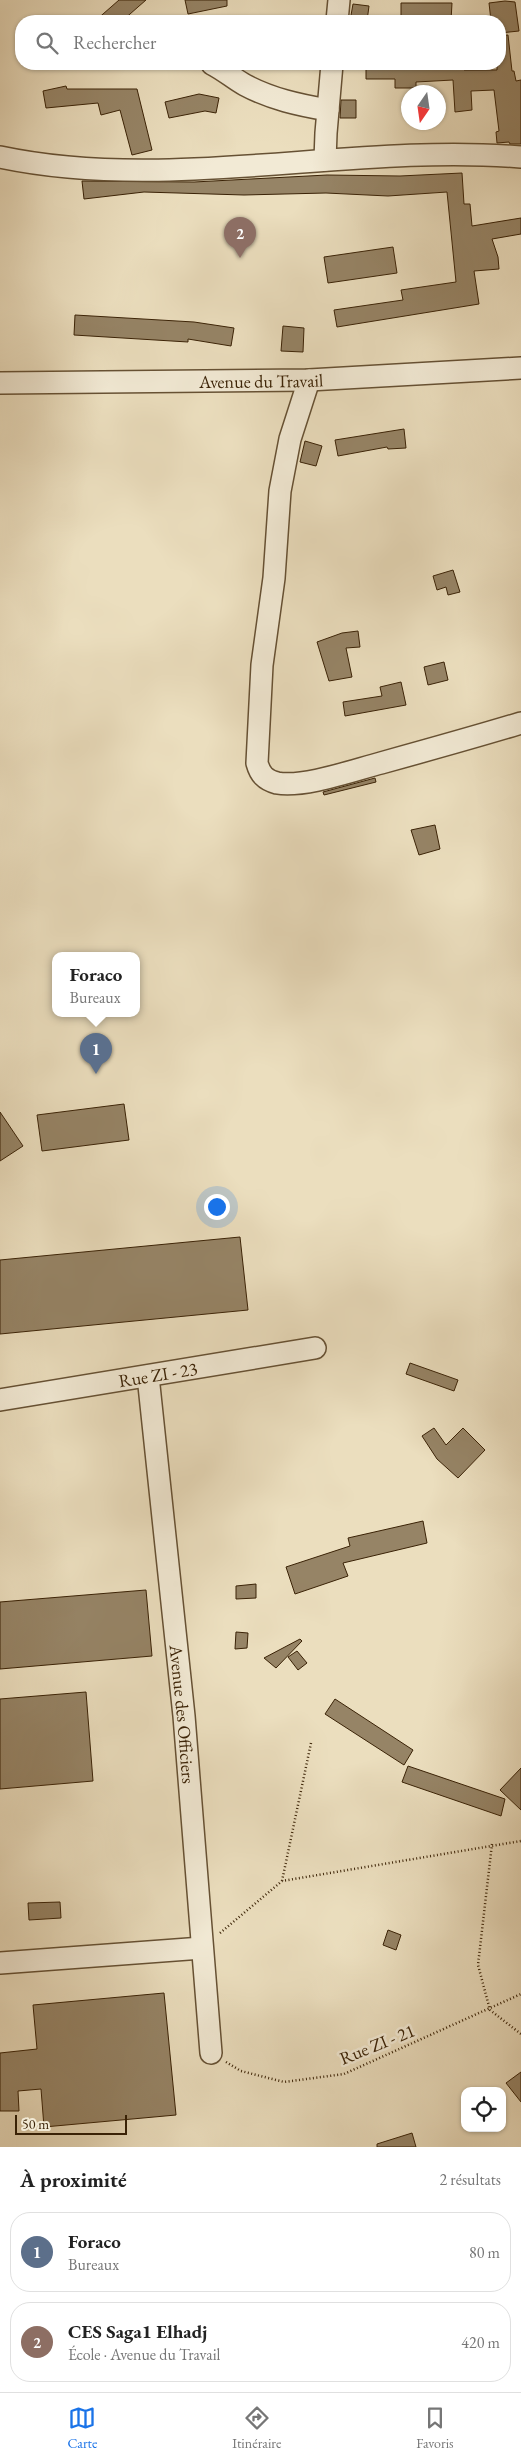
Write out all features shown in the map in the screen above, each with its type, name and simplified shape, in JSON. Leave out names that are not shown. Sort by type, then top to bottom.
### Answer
[{"type":"street","points":[[338,15],[339,0]]},
{"type":"street","points":[[222,70],[261,93],[301,106],[328,110]]},
{"type":"street","points":[[326,160],[331,70]]},
{"type":"street","points":[[0,157],[38,165],[120,170],[276,165],[326,160],[453,153],[521,157]]},
{"type":"street","name":"Avenue du Travail","points":[[0,383],[309,380],[521,368]]},
{"type":"street","points":[[309,380],[290,440],[280,491],[274,578],[262,665],[257,763],[260,773],[268,780],[279,783],[299,782],[342,775],[521,724]]},
{"type":"street","name":"Rue ZI - 23","points":[[0,1400],[315,1348]]},
{"type":"street","name":"Avenue des Officiers","points":[[148,1376],[184,1716],[211,2053]]},
{"type":"street","points":[[0,1963],[202,1948]]},
{"type":"path","points":[[282,1881],[311,1744]]},
{"type":"path","points":[[202,1948],[282,1881],[492,1844],[521,1841]]},
{"type":"path","points":[[492,1844],[478,1965],[490,2010],[521,2034]]},
{"type":"path","name":"Rue ZI - 21","points":[[211,2053],[241,2071],[284,2082],[344,2074],[490,2010],[521,1994]]},
{"type":"building","points":[[119,0],[146,0],[129,15],[102,15]]},
{"type":"building","points":[[185,0],[227,0],[227,6],[188,14]]},
{"type":"building","points":[[515,2],[519,31],[506,32],[506,15],[490,15],[489,3]]},
{"type":"building","points":[[401,3],[452,3],[451,15],[401,15]]},
{"type":"building","points":[[353,4],[369,6],[368,15],[351,15]]},
{"type":"building","points":[[506,35],[508,35],[512,71],[514,71],[516,81],[521,80],[521,144],[497,143],[496,132],[499,131],[494,90],[471,91],[472,110],[455,112],[453,80],[416,82],[416,85],[401,85],[401,88],[395,88],[395,79],[366,79],[366,70],[506,70]]},
{"type":"building","points":[[66,86],[67,89],[137,89],[152,150],[132,155],[120,110],[101,115],[98,103],[46,108],[43,91]]},
{"type":"building","points":[[199,94],[219,98],[216,113],[205,111],[169,118],[165,102]]},
{"type":"building","points":[[341,100],[356,100],[356,118],[340,118]]},
{"type":"building","points":[[462,173],[464,204],[470,204],[472,226],[521,218],[521,234],[492,239],[498,257],[499,269],[474,271],[479,304],[337,327],[334,310],[403,300],[401,290],[456,282],[447,192],[388,196],[326,193],[244,195],[144,192],[84,199],[82,181],[194,182],[327,175],[400,176]]},
{"type":"building","points":[[393,247],[397,273],[328,283],[324,257]]},
{"type":"building","points":[[75,315],[194,322],[234,328],[231,346],[188,339],[188,342],[74,335]]},
{"type":"building","points":[[283,326],[304,328],[303,352],[281,351]]},
{"type":"building","points":[[404,429],[406,448],[388,449],[387,447],[338,456],[335,440]]},
{"type":"building","points":[[305,441],[322,446],[316,466],[300,462]]},
{"type":"building","points":[[453,570],[460,592],[448,595],[446,587],[437,590],[433,576]]},
{"type":"building","points":[[358,631],[360,647],[346,648],[352,677],[329,681],[317,642],[342,633]]},
{"type":"building","points":[[444,662],[448,680],[428,685],[424,667]]},
{"type":"building","points":[[401,682],[406,705],[345,716],[343,702],[382,696],[380,687]]},
{"type":"building","points":[[375,778],[376,782],[324,795],[323,792]]},
{"type":"building","points":[[435,825],[440,849],[419,855],[411,830]]},
{"type":"building","points":[[124,1104],[129,1140],[42,1151],[37,1115]]},
{"type":"building","points":[[0,1112],[23,1146],[0,1161]]},
{"type":"building","points":[[240,1237],[248,1310],[0,1334],[0,1260]]},
{"type":"building","points":[[410,1363],[458,1380],[454,1391],[406,1374]]},
{"type":"building","points":[[434,1428],[446,1445],[463,1428],[485,1450],[458,1478],[437,1459],[422,1436]]},
{"type":"building","points":[[423,1521],[427,1543],[343,1563],[348,1576],[295,1594],[286,1567],[350,1546],[348,1538]]},
{"type":"building","points":[[256,1584],[256,1598],[236,1599],[236,1586]]},
{"type":"building","points":[[146,1590],[152,1656],[0,1669],[0,1602]]},
{"type":"building","points":[[236,1632],[248,1633],[247,1648],[235,1649]]},
{"type":"building","points":[[300,1639],[302,1641],[276,1668],[264,1658]]},
{"type":"building","points":[[297,1651],[307,1663],[298,1670],[288,1657]]},
{"type":"building","points":[[86,1692],[93,1781],[0,1789],[0,1699]]},
{"type":"building","points":[[335,1699],[413,1750],[404,1765],[325,1714]]},
{"type":"building","points":[[408,1766],[505,1799],[501,1816],[402,1782]]},
{"type":"building","points":[[521,1768],[521,1810],[500,1790]]},
{"type":"building","points":[[60,1902],[61,1918],[29,1920],[28,1903]]},
{"type":"building","points":[[388,1930],[401,1935],[396,1950],[383,1945]]},
{"type":"building","points":[[164,1993],[176,2115],[44,2127],[41,2089],[18,2091],[19,2111],[0,2111],[0,2053],[37,2049],[33,2005]]},
{"type":"building","points":[[521,2072],[521,2102],[506,2083]]},
{"type":"building","points":[[412,2133],[416,2147],[377,2147],[377,2144]]},
{"type":"place","name":"CES Saga1 Elhadj","points":[[240,258]]},
{"type":"place","name":"Foraco","points":[[96,1074]]}]
